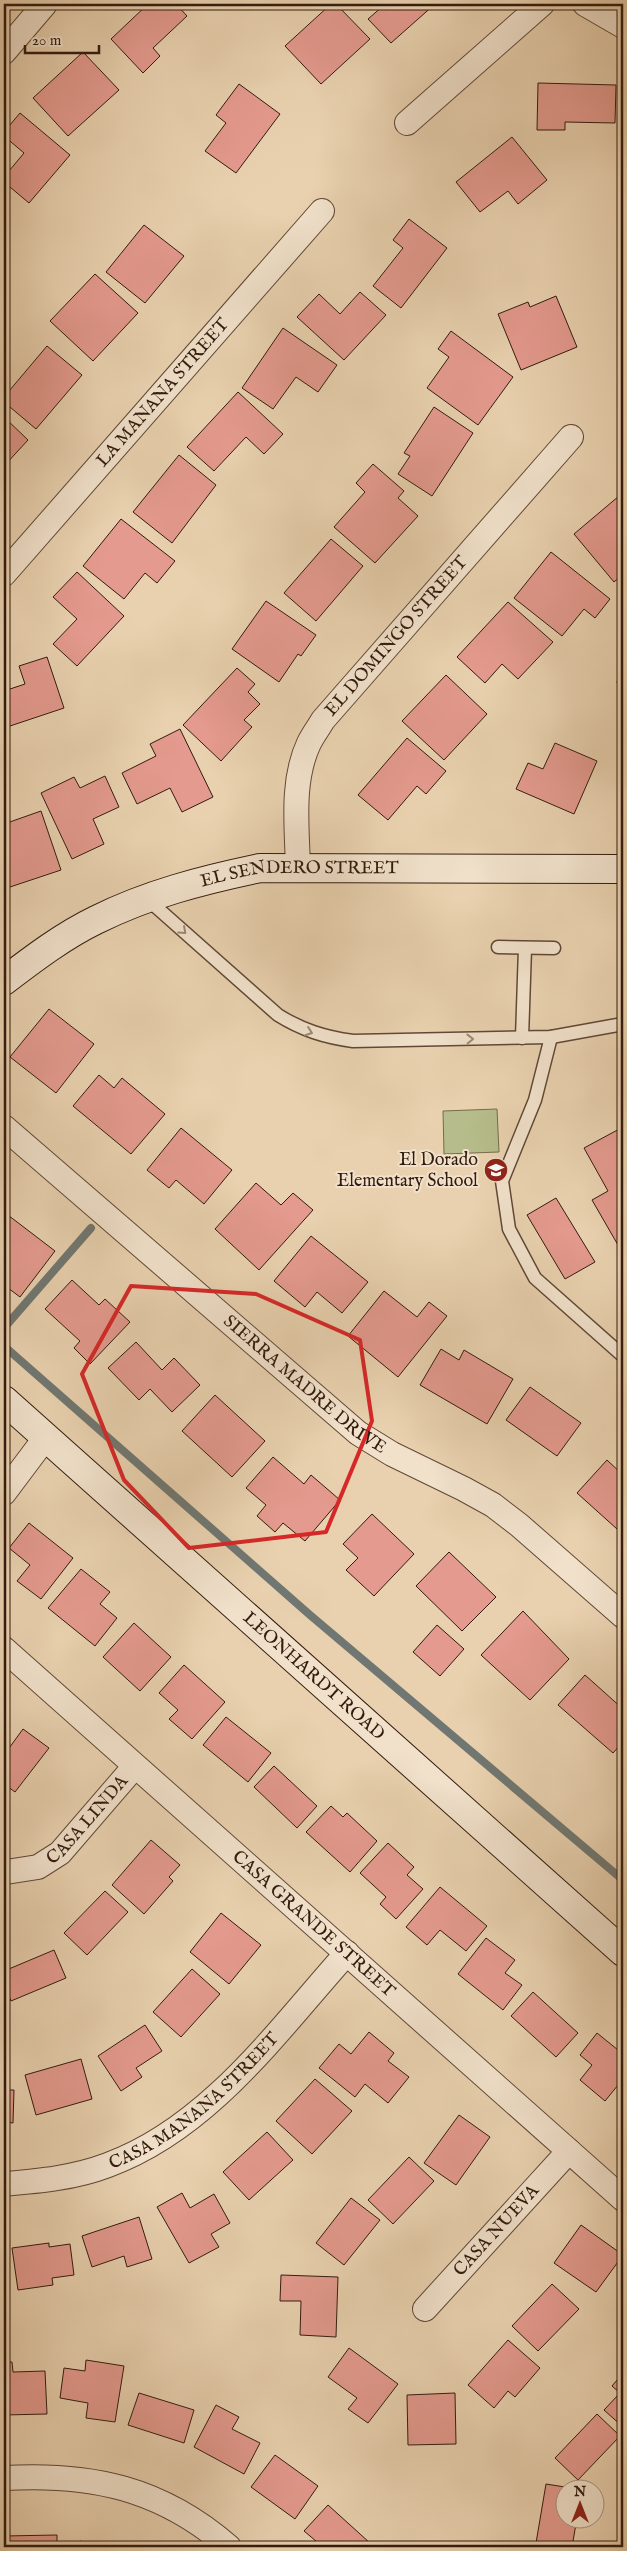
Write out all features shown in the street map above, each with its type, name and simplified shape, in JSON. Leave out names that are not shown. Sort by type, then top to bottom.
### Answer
[{"type":"street","points":[[4,52],[45,4]]},
{"type":"street","points":[[407,123],[542,4]]},
{"type":"street","points":[[585,4],[623,26]]},
{"type":"street","name":"LA MANANA STREET","points":[[4,574],[322,211]]},
{"type":"street","name":"EL DOMINGO STREET","points":[[298,868],[297,788],[301,765],[309,742],[323,720],[571,437]]},
{"type":"street","name":"EL SENDERO STREET","points":[[4,982],[44,951],[95,920],[146,898],[203,880],[260,868],[623,869]]},
{"type":"street","name":"SIERRA MADRE DRIVE","points":[[4,1127],[358,1433],[392,1454],[493,1505],[519,1525],[623,1616]]},
{"type":"street","name":"LEONHARDT ROAD","points":[[4,1400],[623,1952]]},
{"type":"street","points":[[4,1492],[46,1437]]},
{"type":"street","name":"CASA GRANDE STREET","points":[[4,1649],[623,2199]]},
{"type":"street","name":"CASA LINDA","points":[[6,1872],[38,1867],[60,1853],[135,1766]]},
{"type":"street","name":"CASA MANANA STREET","points":[[4,2184],[78,2175],[136,2154],[164,2139],[189,2122],[232,2082],[346,1953]]},
{"type":"street","name":"CASA NUEVA","points":[[425,2309],[569,2151]]},
{"type":"street","points":[[4,2478],[47,2475],[78,2478],[138,2492],[193,2519],[229,2547]]},
{"type":"lane","points":[[146,898],[278,1015],[299,1028],[325,1037],[353,1041],[551,1037],[623,1024]]},
{"type":"lane","points":[[498,947],[554,948]]},
{"type":"lane","points":[[522,1038],[525,948]]},
{"type":"lane","points":[[551,1037],[535,1100],[502,1181],[509,1229],[535,1278],[623,1356]]},
{"type":"highlighted area","points":[[131,1286],[256,1294],[360,1340],[372,1421],[326,1532],[189,1548],[124,1480],[82,1374]]},
{"type":"green space","points":[[497,1109],[499,1152],[444,1154],[443,1111]]},
{"type":"building","points":[[148,4],[176,4],[187,16],[153,48],[160,56],[143,73],[111,39]]},
{"type":"building","points":[[331,4],[336,4],[370,39],[321,84],[285,46]]},
{"type":"building","points":[[381,4],[435,4],[391,43],[368,19],[383,6]]},
{"type":"building","points":[[83,52],[119,90],[68,136],[33,98]]},
{"type":"building","points":[[538,83],[616,85],[615,123],[565,122],[565,130],[537,130]]},
{"type":"building","points":[[239,84],[280,114],[236,173],[205,151],[226,123],[216,115]]},
{"type":"building","points":[[20,113],[70,155],[29,203],[4,182],[4,177],[24,153],[4,136],[4,132]]},
{"type":"building","points":[[512,137],[547,180],[518,204],[508,191],[480,212],[456,182]]},
{"type":"building","points":[[409,219],[447,248],[401,308],[373,286],[403,248],[393,240]]},
{"type":"building","points":[[144,225],[184,256],[145,303],[106,272]]},
{"type":"building","points":[[95,274],[138,313],[93,361],[50,321]]},
{"type":"building","points":[[360,292],[386,315],[344,360],[297,317],[319,294],[340,314]]},
{"type":"building","points":[[556,296],[577,347],[521,370],[498,314],[528,302],[530,307]]},
{"type":"building","points":[[283,328],[337,365],[318,392],[296,377],[273,409],[242,388]]},
{"type":"building","points":[[451,331],[513,377],[478,425],[427,388],[449,357],[438,349]]},
{"type":"building","points":[[47,346],[82,375],[36,429],[4,402],[4,397]]},
{"type":"building","points":[[238,392],[283,434],[264,454],[246,437],[214,471],[187,447]]},
{"type":"building","points":[[434,407],[473,433],[432,496],[398,474],[410,456],[404,453]]},
{"type":"building","points":[[4,417],[28,440],[4,466]]},
{"type":"building","points":[[179,455],[216,485],[172,543],[133,512]]},
{"type":"building","points":[[373,464],[404,491],[398,498],[418,516],[375,563],[334,527],[365,492],[356,483]]},
{"type":"building","points":[[619,496],[623,502],[623,574],[614,582],[574,534]]},
{"type":"building","points":[[121,519],[175,561],[157,583],[145,573],[124,599],[83,566]]},
{"type":"building","points":[[331,539],[363,566],[316,621],[284,593]]},
{"type":"building","points":[[551,552],[610,599],[595,618],[584,609],[562,636],[514,598]]},
{"type":"building","points":[[77,572],[124,616],[77,666],[53,644],[77,619],[53,597]]},
{"type":"building","points":[[266,601],[316,635],[301,656],[298,654],[279,682],[232,649]]},
{"type":"building","points":[[508,602],[553,642],[518,679],[502,664],[485,683],[457,657]]},
{"type":"building","points":[[47,657],[64,708],[4,728],[4,691],[25,684],[19,666]]},
{"type":"building","points":[[237,668],[255,684],[248,692],[260,704],[244,720],[252,727],[221,761],[183,725]]},
{"type":"building","points":[[446,675],[487,714],[444,760],[402,721]]},
{"type":"building","points":[[623,680],[623,719],[617,681]]},
{"type":"building","points":[[180,729],[213,797],[182,812],[170,788],[137,804],[122,773],[156,756],[150,744]]},
{"type":"building","points":[[407,738],[446,771],[426,794],[417,786],[388,820],[358,795]]},
{"type":"building","points":[[555,743],[597,761],[574,814],[516,789],[528,763],[543,769]]},
{"type":"building","points":[[105,776],[119,807],[93,819],[104,844],[72,859],[41,793],[74,777],[80,788]]},
{"type":"building","points":[[41,811],[61,870],[4,889],[4,852],[7,851],[4,842],[4,824]]},
{"type":"building","points":[[49,1009],[94,1044],[56,1093],[10,1057]]},
{"type":"building","points":[[99,1075],[114,1088],[122,1078],[165,1114],[131,1154],[73,1106]]},
{"type":"building","points":[[623,1127],[622,1252],[592,1200],[608,1191],[584,1148]]},
{"type":"building","points":[[181,1128],[232,1170],[204,1204],[176,1180],[169,1188],[147,1170]]},
{"type":"building","points":[[256,1183],[281,1205],[293,1193],[313,1210],[259,1270],[215,1229]]},
{"type":"building","points":[[556,1198],[595,1262],[565,1279],[527,1215]]},
{"type":"building","points":[[4,1212],[55,1251],[20,1297],[4,1285]]},
{"type":"building","points":[[311,1236],[368,1282],[342,1313],[317,1292],[305,1307],[274,1281]]},
{"type":"building","points":[[72,1280],[99,1305],[105,1299],[130,1322],[90,1364],[74,1348],[80,1341],[45,1309]]},
{"type":"building","points":[[384,1291],[417,1317],[429,1302],[447,1316],[398,1377],[348,1336]]},
{"type":"building","points":[[136,1342],[162,1370],[174,1358],[200,1385],[172,1412],[150,1389],[139,1400],[108,1368]]},
{"type":"building","points":[[441,1349],[459,1360],[464,1350],[513,1379],[487,1424],[420,1385]]},
{"type":"building","points":[[530,1387],[581,1423],[557,1456],[506,1420]]},
{"type":"building","points":[[215,1395],[265,1441],[232,1477],[182,1431]]},
{"type":"building","points":[[273,1457],[304,1484],[311,1475],[340,1500],[305,1541],[283,1523],[275,1532],[257,1516],[266,1505],[246,1488]]},
{"type":"building","points":[[607,1460],[623,1475],[623,1522],[617,1529],[577,1493]]},
{"type":"building","points":[[372,1514],[414,1554],[374,1596],[346,1570],[358,1558],[343,1544]]},
{"type":"building","points":[[29,1523],[73,1558],[41,1599],[17,1581],[30,1565],[9,1548]]},
{"type":"building","points":[[449,1552],[496,1597],[462,1631],[416,1586]]},
{"type":"building","points":[[81,1569],[110,1592],[100,1604],[117,1618],[95,1646],[48,1608]]},
{"type":"building","points":[[523,1611],[569,1659],[530,1700],[481,1655]]},
{"type":"building","points":[[134,1623],[171,1657],[140,1691],[103,1657]]},
{"type":"building","points":[[437,1625],[464,1649],[440,1676],[413,1652]]},
{"type":"building","points":[[184,1665],[225,1702],[192,1739],[169,1719],[178,1710],[159,1693]]},
{"type":"building","points":[[585,1675],[623,1709],[623,1742],[613,1753],[558,1705]]},
{"type":"building","points":[[226,1717],[271,1753],[248,1782],[203,1745]]},
{"type":"building","points":[[23,1729],[49,1748],[15,1792],[4,1784],[4,1755]]},
{"type":"building","points":[[274,1766],[317,1806],[297,1828],[254,1787]]},
{"type":"building","points":[[331,1806],[343,1817],[347,1813],[377,1841],[350,1872],[306,1832]]},
{"type":"building","points":[[151,1840],[180,1865],[169,1877],[173,1881],[144,1914],[112,1885]]},
{"type":"building","points":[[388,1843],[414,1867],[407,1875],[423,1889],[396,1919],[380,1904],[386,1897],[360,1873]]},
{"type":"building","points":[[440,1887],[487,1926],[466,1951],[440,1930],[427,1945],[406,1927]]},
{"type":"building","points":[[105,1891],[128,1912],[87,1955],[64,1933]]},
{"type":"building","points":[[221,1913],[261,1945],[229,1984],[190,1952]]},
{"type":"building","points":[[486,1938],[515,1960],[505,1973],[522,1985],[503,2010],[458,1974]]},
{"type":"building","points":[[54,1950],[66,1978],[11,2001],[4,1984],[4,1971]]},
{"type":"building","points":[[192,1969],[220,1994],[181,2037],[153,2012]]},
{"type":"building","points":[[533,1992],[578,2033],[556,2057],[511,2016]]},
{"type":"building","points":[[145,2025],[162,2051],[136,2068],[142,2077],[121,2091],[98,2056]]},
{"type":"building","points":[[369,2032],[394,2053],[388,2061],[409,2077],[388,2103],[365,2084],[355,2097],[319,2068],[339,2044],[351,2054]]},
{"type":"building","points":[[597,2033],[623,2054],[623,2079],[605,2101],[580,2080],[592,2065],[580,2055]]},
{"type":"building","points":[[81,2059],[92,2099],[36,2115],[25,2075]]},
{"type":"building","points":[[315,2079],[352,2111],[312,2154],[276,2121]]},
{"type":"building","points":[[4,2090],[14,2090],[13,2123],[4,2122]]},
{"type":"building","points":[[459,2115],[490,2137],[456,2185],[424,2163]]},
{"type":"building","points":[[267,2132],[293,2160],[249,2200],[223,2172]]},
{"type":"building","points":[[409,2157],[434,2181],[393,2224],[368,2200]]},
{"type":"building","points":[[182,2193],[190,2208],[214,2194],[230,2223],[211,2234],[219,2247],[189,2263],[157,2207]]},
{"type":"building","points":[[351,2198],[380,2220],[344,2265],[316,2243]]},
{"type":"building","points":[[139,2217],[152,2259],[127,2267],[124,2256],[92,2267],[82,2236]]},
{"type":"building","points":[[581,2225],[623,2255],[596,2292],[554,2263]]},
{"type":"building","points":[[49,2243],[49,2247],[70,2244],[74,2275],[52,2278],[53,2285],[18,2290],[12,2248]]},
{"type":"building","points":[[281,2275],[338,2277],[336,2337],[300,2335],[301,2301],[280,2301]]},
{"type":"building","points":[[552,2284],[579,2309],[538,2351],[512,2326]]},
{"type":"building","points":[[508,2340],[540,2368],[515,2397],[508,2391],[494,2408],[468,2385]]},
{"type":"building","points":[[349,2348],[398,2384],[368,2423],[348,2409],[357,2398],[328,2377]]},
{"type":"building","points":[[86,2360],[124,2366],[115,2422],[86,2418],[88,2403],[60,2398],[64,2368],[85,2371]]},
{"type":"building","points":[[4,2362],[12,2362],[13,2372],[45,2371],[47,2414],[4,2415]]},
{"type":"building","points":[[623,2373],[623,2427],[604,2410],[620,2393],[612,2386]]},
{"type":"building","points":[[139,2393],[194,2410],[184,2443],[128,2425]]},
{"type":"building","points":[[455,2393],[456,2444],[408,2445],[407,2395]]},
{"type":"building","points":[[216,2405],[239,2417],[232,2429],[260,2443],[244,2474],[194,2447]]},
{"type":"building","points":[[597,2414],[620,2436],[580,2478],[576,2478],[555,2458]]},
{"type":"building","points":[[275,2455],[318,2486],[295,2519],[251,2487]]},
{"type":"building","points":[[546,2484],[554,2485],[554,2528],[575,2528],[572,2547],[536,2543]]},
{"type":"building","points":[[328,2505],[370,2543],[366,2547],[323,2547],[304,2531]]},
{"type":"building","points":[[57,2535],[57,2547],[4,2547],[4,2536]]},
{"type":"building","points":[[80,2541],[100,2547],[78,2547]]},
{"type":"waterway","points":[[4,1328],[91,1228]]},
{"type":"waterway","points":[[4,1346],[310,1615],[623,1880]]},
{"type":"place","name":"El Dorado Elementary School","points":[[496,1170]]}]
